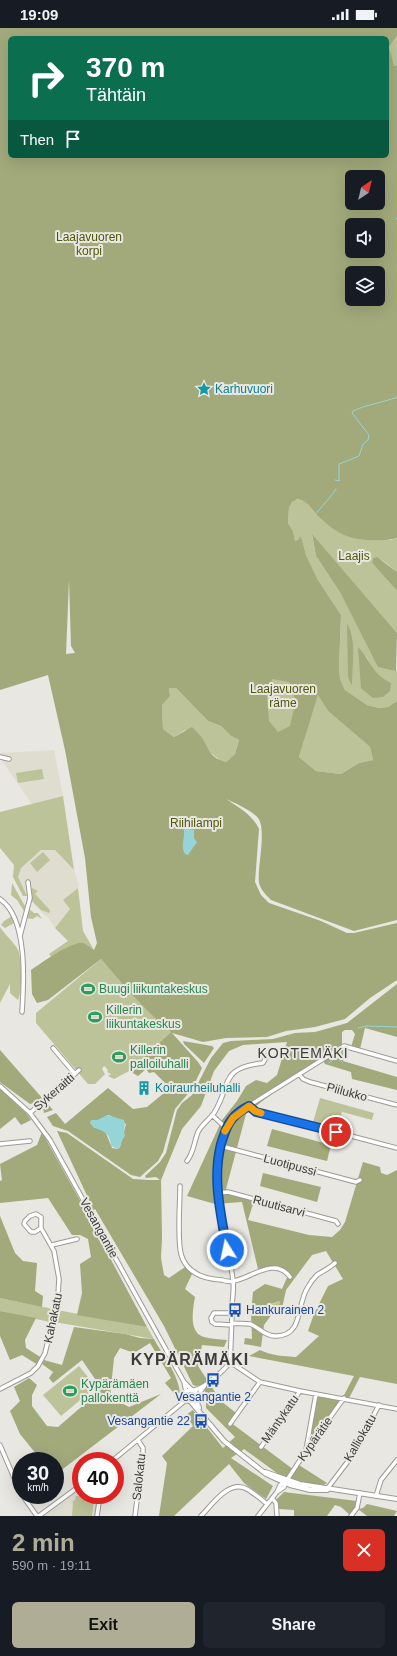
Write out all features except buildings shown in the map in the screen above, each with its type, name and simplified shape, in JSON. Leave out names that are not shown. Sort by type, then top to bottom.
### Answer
[{"type":"main road","points":[[195,1400],[199,1411],[224,1441],[264,1472],[285,1482],[327,1490],[397,1500]]},
{"type":"street","points":[[0,757],[9,759]]},
{"type":"street","points":[[20,937],[30,898],[28,882]]},
{"type":"street","points":[[0,899],[10,908],[15,918],[20,937],[23,965],[22,1012]]},
{"type":"street","points":[[123,1452],[185,1401],[195,1400],[205,1385],[230,1362],[233,1281],[217,1193],[217,1167],[226,1128],[237,1114],[299,1074],[346,1047],[397,1061]]},
{"type":"street","points":[[53,1048],[75,1074]]},
{"type":"street","points":[[188,1161],[192,1155],[199,1131],[212,1115],[231,1073],[240,1067],[263,1062],[268,1056]]},
{"type":"street","name":"Sykeraitti","points":[[30,1113],[79,1070]]},
{"type":"street","name":"Piilukko","points":[[299,1074],[303,1079],[310,1082],[397,1105]]},
{"type":"street","name":"Vesangantie","points":[[0,1086],[30,1113],[44,1131],[58,1154],[184,1382],[186,1392],[185,1401]]},
{"type":"street","points":[[249,1106],[256,1112],[397,1148]]},
{"type":"street","points":[[212,1115],[226,1128]]},
{"type":"street","points":[[0,1144],[30,1142]]},
{"type":"street","name":"Luotipussi","points":[[221,1146],[356,1182],[360,1180]]},
{"type":"street","points":[[180,1186],[181,1254],[185,1263],[191,1270],[201,1277],[233,1281],[270,1268],[284,1272],[290,1277]]},
{"type":"street","name":"Ruutisarvi","points":[[217,1193],[228,1192],[336,1221],[338,1224]]},
{"type":"street","name":"Kahakatu","points":[[0,1389],[31,1373],[43,1358],[59,1288],[58,1272],[52,1245],[41,1228],[41,1217],[38,1214],[30,1216],[24,1224],[31,1232],[35,1232],[41,1228]]},
{"type":"street","points":[[52,1245],[77,1239]]},
{"type":"street","points":[[232,1313],[214,1313],[211,1318],[213,1323],[251,1324],[265,1334],[273,1336],[284,1334],[290,1331],[297,1322],[306,1289],[316,1276],[335,1263]]},
{"type":"street","points":[[230,1362],[260,1382],[300,1392],[344,1398],[397,1408]]},
{"type":"street","name":"Vesangantie","points":[[184,1382],[193,1390],[195,1400]]},
{"type":"street","points":[[230,1424],[260,1382]]},
{"type":"street","points":[[186,1392],[205,1385]]},
{"type":"street","name":"Mäntykatu","points":[[261,1447],[300,1392]]},
{"type":"street","points":[[306,1451],[316,1394]]},
{"type":"street","name":"Kypärätie","points":[[258,1516],[277,1492],[282,1489],[285,1482],[306,1451],[344,1398]]},
{"type":"street","name":"Kalliokatu","points":[[327,1490],[352,1456],[379,1405]]},
{"type":"street","name":"Salokatu","points":[[135,1516],[143,1452],[142,1446],[138,1440]]},
{"type":"street","points":[[0,1445],[12,1473]]},
{"type":"street","points":[[376,1496],[381,1480],[397,1460]]},
{"type":"street","points":[[201,1516],[227,1490],[237,1486],[247,1489],[267,1504]]},
{"type":"street","points":[[29,1504],[38,1516],[72,1491]]},
{"type":"street","points":[[351,1516],[357,1508],[360,1494]]},
{"type":"street","points":[[272,1498],[276,1503],[277,1516]]},
{"type":"street","points":[[97,1516],[99,1504]]},
{"type":"shaded area","points":[[54,750],[63,796],[32,804],[0,758],[0,753]]},
{"type":"shaded area","points":[[41,850],[55,850],[74,870],[79,886],[63,900],[70,909],[55,928],[47,916],[44,915],[27,896],[18,877],[20,868]]},
{"type":"shaded area","points":[[72,1496],[72,1504],[97,1504],[95,1516],[44,1516],[60,1504],[64,1504],[64,1501]]},
{"type":"green space","name":"Laajavuoren korpi","points":[[0,28],[397,28],[397,36],[389,47],[394,66],[397,65],[397,538],[369,540],[348,536],[332,528],[317,515],[307,503],[297,499],[292,502],[289,508],[288,523],[293,531],[295,541],[301,536],[306,555],[318,580],[341,615],[339,667],[340,679],[345,690],[367,705],[379,708],[388,707],[397,701],[397,920],[354,931],[271,900],[262,890],[259,883],[262,840],[261,824],[258,818],[251,812],[226,799],[249,815],[259,829],[255,882],[261,895],[269,903],[321,921],[347,933],[354,933],[397,923],[397,980],[370,998],[345,1019],[315,1027],[286,1031],[267,1037],[226,1038],[203,1042],[172,1033],[202,1068],[192,1089],[175,1109],[163,1152],[158,1161],[140,1177],[131,1175],[68,1131],[53,1126],[47,1117],[56,1113],[65,1124],[108,1088],[133,1109],[147,1107],[170,1088],[154,1072],[149,1073],[146,1069],[138,1076],[129,1071],[171,1032],[143,1007],[101,959],[48,1000],[37,1003],[32,994],[31,970],[72,945],[83,943],[94,950],[97,943],[91,917],[85,858],[65,750],[48,675],[0,690]],"holes":[[[69,580],[71,646],[75,653],[66,654]],[[272,679],[289,682],[294,693],[294,708],[290,726],[278,732],[269,721],[267,697]],[[169,688],[176,688],[208,721],[221,726],[231,736],[239,740],[235,754],[226,762],[211,754],[203,739],[192,727],[174,737],[163,729],[162,705],[170,696]],[[318,695],[328,711],[370,747],[373,760],[359,763],[341,774],[316,771],[299,757]],[[109,1115],[126,1124],[120,1147],[118,1149],[112,1148],[105,1131],[93,1127],[94,1120],[98,1120]]]},
{"type":"green space","points":[[397,36],[397,111],[389,47]]},
{"type":"green space","name":"Laajis","points":[[296,499],[307,502],[314,512],[390,540],[397,538],[397,572],[380,559],[373,558],[372,563],[397,591],[397,633],[312,535],[316,556],[341,594],[360,628],[396,671],[397,670],[397,701],[388,707],[379,708],[367,705],[345,690],[340,679],[339,667],[341,615],[318,580],[306,555],[301,537],[295,542],[293,531],[288,523],[289,508],[292,502]],"holes":[[[366,656],[374,672],[382,678],[361,688]]]},
{"type":"green space","points":[[312,534],[397,633],[396,671],[378,667],[341,594],[316,556]]},
{"type":"green space","points":[[377,557],[397,572],[397,591],[372,563],[373,558]]},
{"type":"green space","points":[[347,623],[353,645],[352,685],[348,676]]},
{"type":"green space","points":[[358,647],[375,671],[391,683],[390,691],[383,697],[373,698],[361,688]]},
{"type":"green space","name":"Laajavuoren räme","points":[[269,675],[313,682],[288,748],[256,723]]},
{"type":"green space","points":[[169,688],[176,688],[208,721],[221,726],[231,736],[239,740],[235,754],[226,762],[220,760],[208,751],[203,739],[185,730],[174,737],[163,729],[162,704],[170,696]]},
{"type":"green space","points":[[318,694],[328,711],[370,747],[373,760],[359,763],[341,774],[316,771],[299,757]]},
{"type":"green space","points":[[42,769],[44,779],[18,783],[16,773]]},
{"type":"green space","points":[[63,796],[74,870],[55,850],[41,850],[21,868],[18,877],[27,896],[23,896],[13,877],[14,865],[0,848],[0,812]]},
{"type":"green space","points":[[43,852],[50,860],[37,872],[30,863]]},
{"type":"green space","points":[[12,883],[25,906],[24,911],[17,900],[11,895]]},
{"type":"green space","points":[[32,888],[38,891],[35,894],[49,909],[49,913],[41,910],[31,900]]},
{"type":"green space","points":[[78,888],[83,931],[94,950],[85,944],[66,948],[52,958],[49,954],[68,941],[55,928],[70,909],[63,900]]},
{"type":"green space","points":[[29,909],[34,913],[38,913],[42,919],[37,916],[33,919],[26,918]]},
{"type":"green space","points":[[12,916],[15,920],[14,923],[5,928],[1,925],[4,921]]},
{"type":"green space","points":[[0,927],[18,950],[21,975],[18,1000],[10,993],[10,984],[0,1003]]},
{"type":"green space","name":"Killerin liikuntakeskus","points":[[101,959],[143,1007],[171,1032],[129,1071],[114,1079],[108,1076],[111,1074],[107,1072],[108,1070],[104,1066],[102,1069],[105,1074],[95,1084],[88,1084],[36,1023],[36,1013]]},
{"type":"green space","points":[[397,984],[397,1037],[365,1028],[360,1049],[351,1047],[355,1034],[352,1030],[345,1030],[342,1032],[342,1045],[346,1050],[343,1061],[397,1077],[397,1090],[352,1079],[351,1072],[325,1064],[322,1058],[290,1079],[246,1114],[226,1189],[254,1201],[248,1220],[309,1235],[332,1237],[340,1230],[345,1222],[363,1162],[380,1167],[381,1173],[387,1175],[397,1170],[397,1384],[360,1377],[349,1398],[343,1397],[354,1376],[249,1356],[260,1350],[274,1355],[296,1357],[319,1336],[308,1331],[314,1314],[328,1286],[343,1279],[326,1251],[312,1255],[286,1290],[281,1313],[277,1308],[280,1303],[279,1301],[269,1305],[272,1314],[264,1325],[261,1347],[244,1344],[245,1338],[252,1339],[251,1313],[253,1292],[265,1284],[282,1289],[289,1273],[278,1266],[258,1269],[242,1202],[215,1204],[187,1196],[222,1120],[237,1101],[246,1086],[256,1080],[267,1083],[277,1075],[287,1042],[243,1045],[229,1051],[214,1071],[201,1106],[182,1129],[161,1180],[161,1258],[164,1275],[169,1278],[185,1267],[192,1274],[185,1289],[195,1297],[193,1320],[196,1331],[199,1335],[204,1337],[227,1340],[224,1347],[202,1345],[198,1366],[221,1401],[236,1413],[230,1422],[294,1470],[299,1465],[327,1483],[324,1485],[296,1482],[281,1476],[244,1449],[231,1458],[273,1486],[266,1499],[244,1483],[229,1464],[174,1516],[159,1516],[167,1463],[162,1456],[193,1426],[186,1415],[193,1410],[223,1448],[235,1437],[206,1408],[206,1393],[200,1385],[193,1385],[164,1326],[95,1209],[87,1215],[147,1327],[77,1315],[82,1293],[80,1264],[91,1257],[88,1239],[80,1235],[72,1235],[48,1198],[0,1203],[0,1181],[2,1180],[0,1164],[37,1145],[42,1132],[83,1206],[90,1202],[57,1131],[67,1133],[133,1179],[160,1180],[156,1177],[146,1178],[145,1176],[160,1162],[166,1153],[177,1110],[182,1103],[192,1095],[211,1058],[223,1043],[231,1041],[273,1039],[295,1033],[315,1032],[347,1023]]},
{"type":"green space","points":[[183,1041],[212,1046],[214,1048],[204,1063],[184,1044]]},
{"type":"green space","points":[[0,1050],[43,1099],[39,1104],[37,1102],[30,1104],[0,1082]]},
{"type":"green space","points":[[0,1089],[27,1114],[31,1120],[21,1125],[15,1117],[0,1129]]},
{"type":"green space","points":[[320,1098],[374,1113],[372,1120],[342,1112],[336,1131],[312,1126]]},
{"type":"green space","points":[[46,1102],[53,1110],[44,1113],[43,1107]]},
{"type":"green space","points":[[272,1129],[331,1145],[327,1161],[267,1146]]},
{"type":"green space","points":[[263,1173],[321,1187],[317,1202],[260,1186]]},
{"type":"green space","points":[[0,1216],[15,1253],[23,1261],[37,1263],[35,1291],[43,1296],[42,1307],[0,1298]]},
{"type":"green space","points":[[0,1298],[53,1309],[50,1322],[0,1311]]},
{"type":"green space","points":[[279,1301],[280,1303],[277,1308],[281,1313],[277,1316],[270,1312],[269,1306]]},
{"type":"green space","points":[[57,1310],[147,1327],[154,1339],[54,1322]]},
{"type":"green space","points":[[0,1311],[36,1318],[25,1340],[26,1348],[42,1358],[38,1365],[22,1355],[10,1360],[0,1336]]},
{"type":"green space","points":[[74,1327],[154,1339],[172,1368],[180,1392],[180,1400],[165,1383],[171,1378],[150,1343],[134,1353],[120,1348],[114,1358],[110,1397],[129,1407],[161,1394],[85,1452],[72,1452],[72,1462],[64,1468],[64,1452],[35,1452],[20,1434],[10,1411],[20,1401],[14,1387],[29,1378],[37,1385],[32,1395],[32,1406],[47,1426],[58,1427],[102,1389],[82,1360],[53,1383],[49,1378],[53,1372],[42,1364],[44,1360],[62,1365]]},
{"type":"green space","name":"Kypärämäen pallokenttä","points":[[79,1366],[96,1387],[61,1416],[43,1395]]},
{"type":"green space","points":[[317,1396],[342,1399],[308,1447]]},
{"type":"green space","points":[[284,1492],[357,1501],[350,1515],[341,1507],[335,1505],[327,1516],[294,1516],[294,1510],[279,1509],[276,1500]]},
{"type":"green space","points":[[73,1504],[93,1504],[92,1516],[72,1516]]},
{"type":"green space","points":[[367,1504],[397,1511],[394,1516],[367,1516],[358,1509],[363,1508]]},
{"type":"water","name":"Riihilampi","points":[[176,819],[184,827],[194,830],[194,838],[197,842],[188,855],[185,854],[183,848],[184,830],[177,824]]},
{"type":"water","points":[[107,1115],[124,1120],[125,1136],[118,1149],[111,1146],[110,1140],[105,1133],[92,1126],[90,1123],[91,1120],[98,1120]]},
{"type":"waterway","points":[[335,480],[339,481],[339,464],[359,456],[363,444],[368,440],[369,435],[352,413],[353,411],[397,397]]},
{"type":"waterway","points":[[315,515],[336,489]]},
{"type":"waterway","points":[[358,1028],[366,1026],[397,1027]]},
{"type":"waterway","points":[[329,1063],[343,1052]]},
{"type":"waterway","points":[[338,1057],[342,1062]]},
{"type":"slow traffic","points":[[225,1131],[233,1118],[249,1106],[255,1111],[261,1113]]},
{"type":"place","name":"Karhuvuori","points":[[204,389]]},
{"type":"place","name":"Buugi liikuntakeskus","points":[[88,989]]},
{"type":"place","name":"Killerin liikuntakeskus","points":[[95,1017]]},
{"type":"place","name":"Killerin palloiluhalli","points":[[119,1057]]},
{"type":"place","name":"Koiraurheiluhalli","points":[[144,1088]]},
{"type":"place","name":"Hankurainen 2","points":[[235,1310]]},
{"type":"place","name":"Vesangantie 2","points":[[213,1380]]},
{"type":"place","name":"Kypärämäen pallokenttä","points":[[70,1391]]},
{"type":"place","name":"Vesangantie 22","points":[[201,1421]]},
{"type":"district","name":"KORTEMÄKI","points":[[303,1053]]},
{"type":"district","name":"KYPÄRÄMÄKI","points":[[190,1359]]},
{"type":"route","points":[[227,1250],[217,1193],[216,1176],[218,1156],[225,1132],[233,1118],[249,1106],[256,1112],[336,1132]]}]
